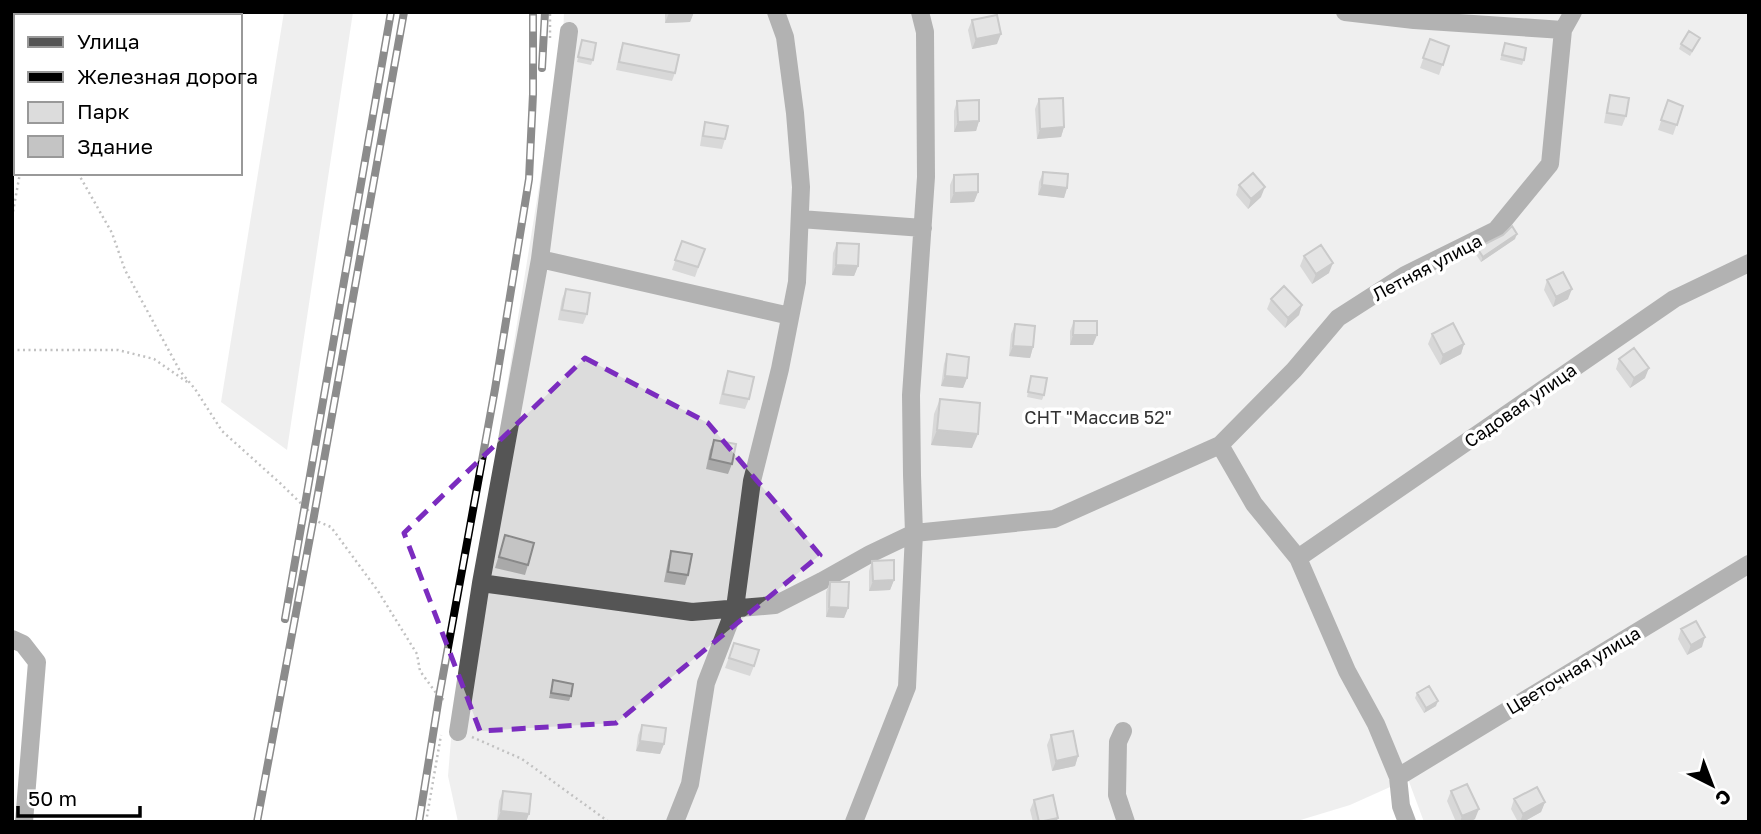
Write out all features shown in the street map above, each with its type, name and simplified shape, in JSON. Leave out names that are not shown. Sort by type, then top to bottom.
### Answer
[{"type":"lane","points":[[675,822],[690,783],[706,683],[735,608],[752,481],[780,369],[797,282],[801,187],[785,37],[776,12]]},
{"type":"lane","points":[[854,822],[907,687],[915,533],[911,395],[926,177],[925,32],[920,12]]},
{"type":"lane","points":[[1345,12],[1414,20],[1563,30]]},
{"type":"lane","name":"Летняя улица","points":[[1220,445],[1294,370],[1338,318],[1405,275],[1496,230],[1550,164],[1563,30],[1573,12]]},
{"type":"lane","points":[[458,732],[481,583],[540,259],[569,32]]},
{"type":"lane","points":[[800,219],[923,229]]},
{"type":"lane","points":[[540,259],[790,316]]},
{"type":"lane","name":"Садовая улица","points":[[1298,558],[1674,299],[1749,263]]},
{"type":"lane","points":[[481,583],[692,612],[775,605],[915,533],[1054,519],[1220,445],[1254,504],[1298,558],[1347,671],[1376,724],[1398,777],[1405,821]]},
{"type":"lane","name":"Цветочная улица","points":[[1398,777],[1749,564]]},
{"type":"lane","points":[[12,639],[23,645],[37,662],[24,822]]},
{"type":"lane","points":[[1123,732],[1118,742],[1116,795],[1126,822]]},
{"type":"path","points":[[12,217],[20,175]]},
{"type":"path","points":[[79,175],[112,233],[125,270],[180,371],[195,388],[222,431],[281,484],[318,522],[331,527],[378,591],[417,654],[420,671],[439,696],[447,701]]},
{"type":"path","points":[[12,350],[118,351],[154,359],[195,388]]},
{"type":"path","points":[[458,732],[522,759],[609,822]]},
{"type":"highlighted area","points":[[585,358],[708,423],[820,555],[616,723],[480,731],[404,533]]},
{"type":"green space","points":[[284,12],[353,12],[287,450],[221,402]]},
{"type":"green space","name":"СНТ \"Массив 52\"","points":[[564,12],[1749,12],[1749,822],[1424,822],[1408,779],[1350,805],[1294,822],[458,822],[448,776],[452,727],[563,38]]},
{"type":"building","points":[[997,15],[1001,34],[976,39],[972,20]]},
{"type":"building","points":[[1689,31],[1700,38],[1692,51],[1681,44]]},
{"type":"building","points":[[1430,39],[1449,46],[1443,65],[1423,58]]},
{"type":"building","points":[[582,40],[596,43],[593,60],[578,57]]},
{"type":"building","points":[[623,43],[679,55],[675,73],[619,62]]},
{"type":"building","points":[[1505,43],[1526,48],[1524,60],[1502,55]]},
{"type":"building","points":[[1610,95],[1629,98],[1626,116],[1607,113]]},
{"type":"building","points":[[1063,98],[1064,127],[1040,129],[1039,99]]},
{"type":"building","points":[[979,100],[979,121],[958,122],[957,101]]},
{"type":"building","points":[[1668,100],[1683,106],[1677,125],[1661,120]]},
{"type":"building","points":[[705,122],[728,126],[725,139],[703,136]]},
{"type":"building","points":[[1043,172],[1068,174],[1067,188],[1042,185]]},
{"type":"building","points":[[1253,173],[1265,187],[1251,199],[1239,185]]},
{"type":"building","points":[[978,174],[978,192],[954,193],[954,175]]},
{"type":"building","points":[[1512,226],[1517,234],[1483,257],[1477,248],[1503,235]]},
{"type":"building","points":[[682,241],[705,249],[698,267],[675,260]]},
{"type":"building","points":[[837,243],[859,244],[858,266],[836,265]]},
{"type":"building","points":[[1321,245],[1333,263],[1316,274],[1304,256]]},
{"type":"building","points":[[1563,272],[1572,289],[1556,297],[1547,280]]},
{"type":"building","points":[[1284,286],[1302,305],[1288,318],[1271,299]]},
{"type":"building","points":[[566,289],[590,293],[587,314],[562,310]]},
{"type":"building","points":[[1074,321],[1097,321],[1097,335],[1073,335]]},
{"type":"building","points":[[1453,323],[1464,344],[1443,355],[1432,334]]},
{"type":"building","points":[[1015,324],[1035,326],[1033,347],[1013,346]]},
{"type":"building","points":[[1634,348],[1649,368],[1634,378],[1619,359]]},
{"type":"building","points":[[947,354],[969,357],[967,378],[945,376]]},
{"type":"building","points":[[728,371],[754,377],[749,399],[723,394]]},
{"type":"building","points":[[1031,376],[1047,378],[1044,395],[1028,392]]},
{"type":"building","points":[[940,399],[980,403],[978,434],[937,430]]},
{"type":"building","points":[[714,440],[736,444],[732,464],[710,459]]},
{"type":"building","points":[[505,535],[534,543],[528,565],[499,557]]},
{"type":"building","points":[[671,551],[692,554],[688,575],[668,572]]},
{"type":"building","points":[[894,560],[894,580],[873,581],[872,561]]},
{"type":"building","points":[[830,582],[849,582],[848,608],[829,607]]},
{"type":"building","points":[[1696,621],[1705,637],[1691,645],[1681,629]]},
{"type":"building","points":[[734,643],[759,650],[754,666],[729,658]]},
{"type":"building","points":[[553,680],[573,684],[571,696],[551,693]]},
{"type":"building","points":[[1429,686],[1438,701],[1426,708],[1417,693]]},
{"type":"building","points":[[642,725],[666,728],[664,744],[640,741]]},
{"type":"building","points":[[1073,731],[1078,756],[1056,761],[1051,735]]},
{"type":"building","points":[[1467,784],[1479,809],[1462,816],[1451,791]]},
{"type":"building","points":[[1537,787],[1545,802],[1523,814],[1514,799]]},
{"type":"building","points":[[503,791],[531,794],[529,814],[501,811]]},
{"type":"building","points":[[1053,795],[1058,818],[1039,822],[1034,800]]},
{"type":"railway","points":[[285,619],[391,12]]},
{"type":"railway","points":[[257,822],[404,12]]},
{"type":"railway","points":[[419,822],[529,179],[533,12]]},
{"type":"railway","points":[[542,68],[545,12]]}]
